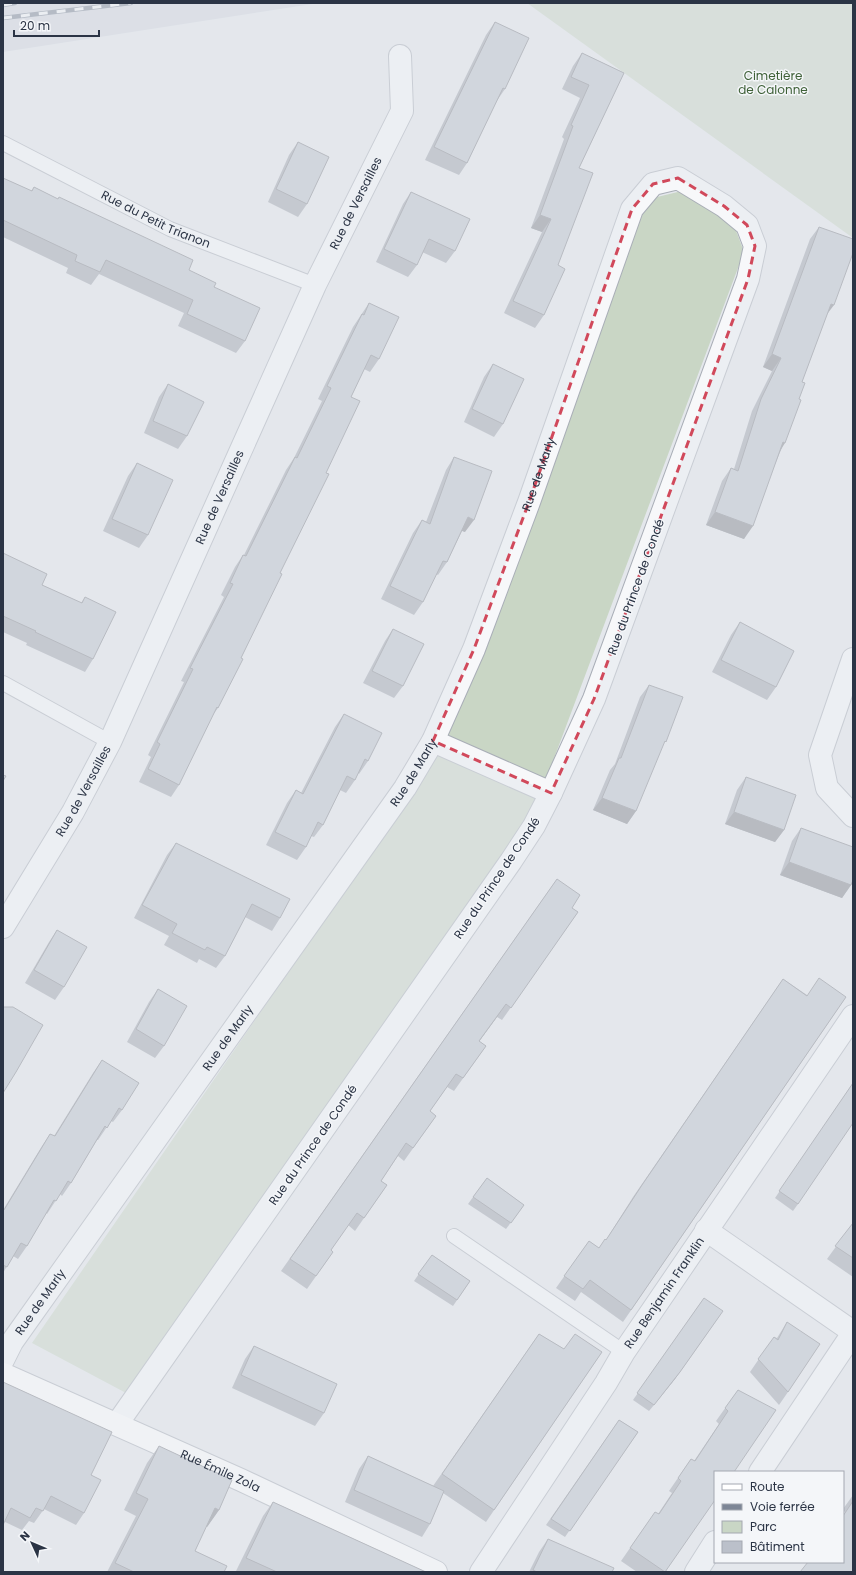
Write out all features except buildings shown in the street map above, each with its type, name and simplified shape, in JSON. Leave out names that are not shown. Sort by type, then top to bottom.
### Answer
[{"type":"street","name":"Rue de Versailles","points":[[3,927],[73,812],[110,742],[315,285],[402,111],[400,56]]},
{"type":"street","name":"Rue de Marly","points":[[3,1360],[12,1342],[405,788],[434,741],[474,649],[526,510],[632,209],[653,184],[678,178],[724,206]]},
{"type":"street","name":"Rue du Prince de Condé","points":[[117,1424],[511,861],[534,826],[551,793],[594,699],[748,279],[755,246],[747,225],[724,206]]},
{"type":"street","points":[[853,660],[820,755],[827,788],[853,816]]},
{"type":"street","points":[[434,741],[551,793]]},
{"type":"street","name":"Rue Benjamin Franklin","points":[[481,1572],[606,1383],[624,1352],[853,1016]]},
{"type":"street","points":[[706,1230],[853,1333],[761,1471]]},
{"type":"street","name":"Rue Émile Zola","points":[[3,1374],[117,1424],[436,1572]]},
{"type":"street","points":[[696,1572],[714,1544]]},
{"type":"lane","name":"Rue du Petit Trianon","points":[[3,143],[170,229],[315,285]]},
{"type":"lane","points":[[3,682],[110,742]]},
{"type":"lane","points":[[454,1236],[624,1352]]},
{"type":"highlighted area","points":[[678,178],[724,206],[747,225],[755,246],[748,279],[594,699],[551,793],[433,741],[474,649],[529,502],[632,209],[653,184]]},
{"type":"shaded area","points":[[3,3],[319,3],[3,52]]},
{"type":"green space","name":"Cimetière de Calonne","points":[[527,3],[853,3],[853,238]]},
{"type":"green space","points":[[686,190],[731,217],[744,252],[535,809],[143,1402],[32,1343],[416,787],[640,212],[653,198]]},
{"type":"railway","points":[[3,5],[15,3]]},
{"type":"railway","points":[[3,18],[131,3]]}]
